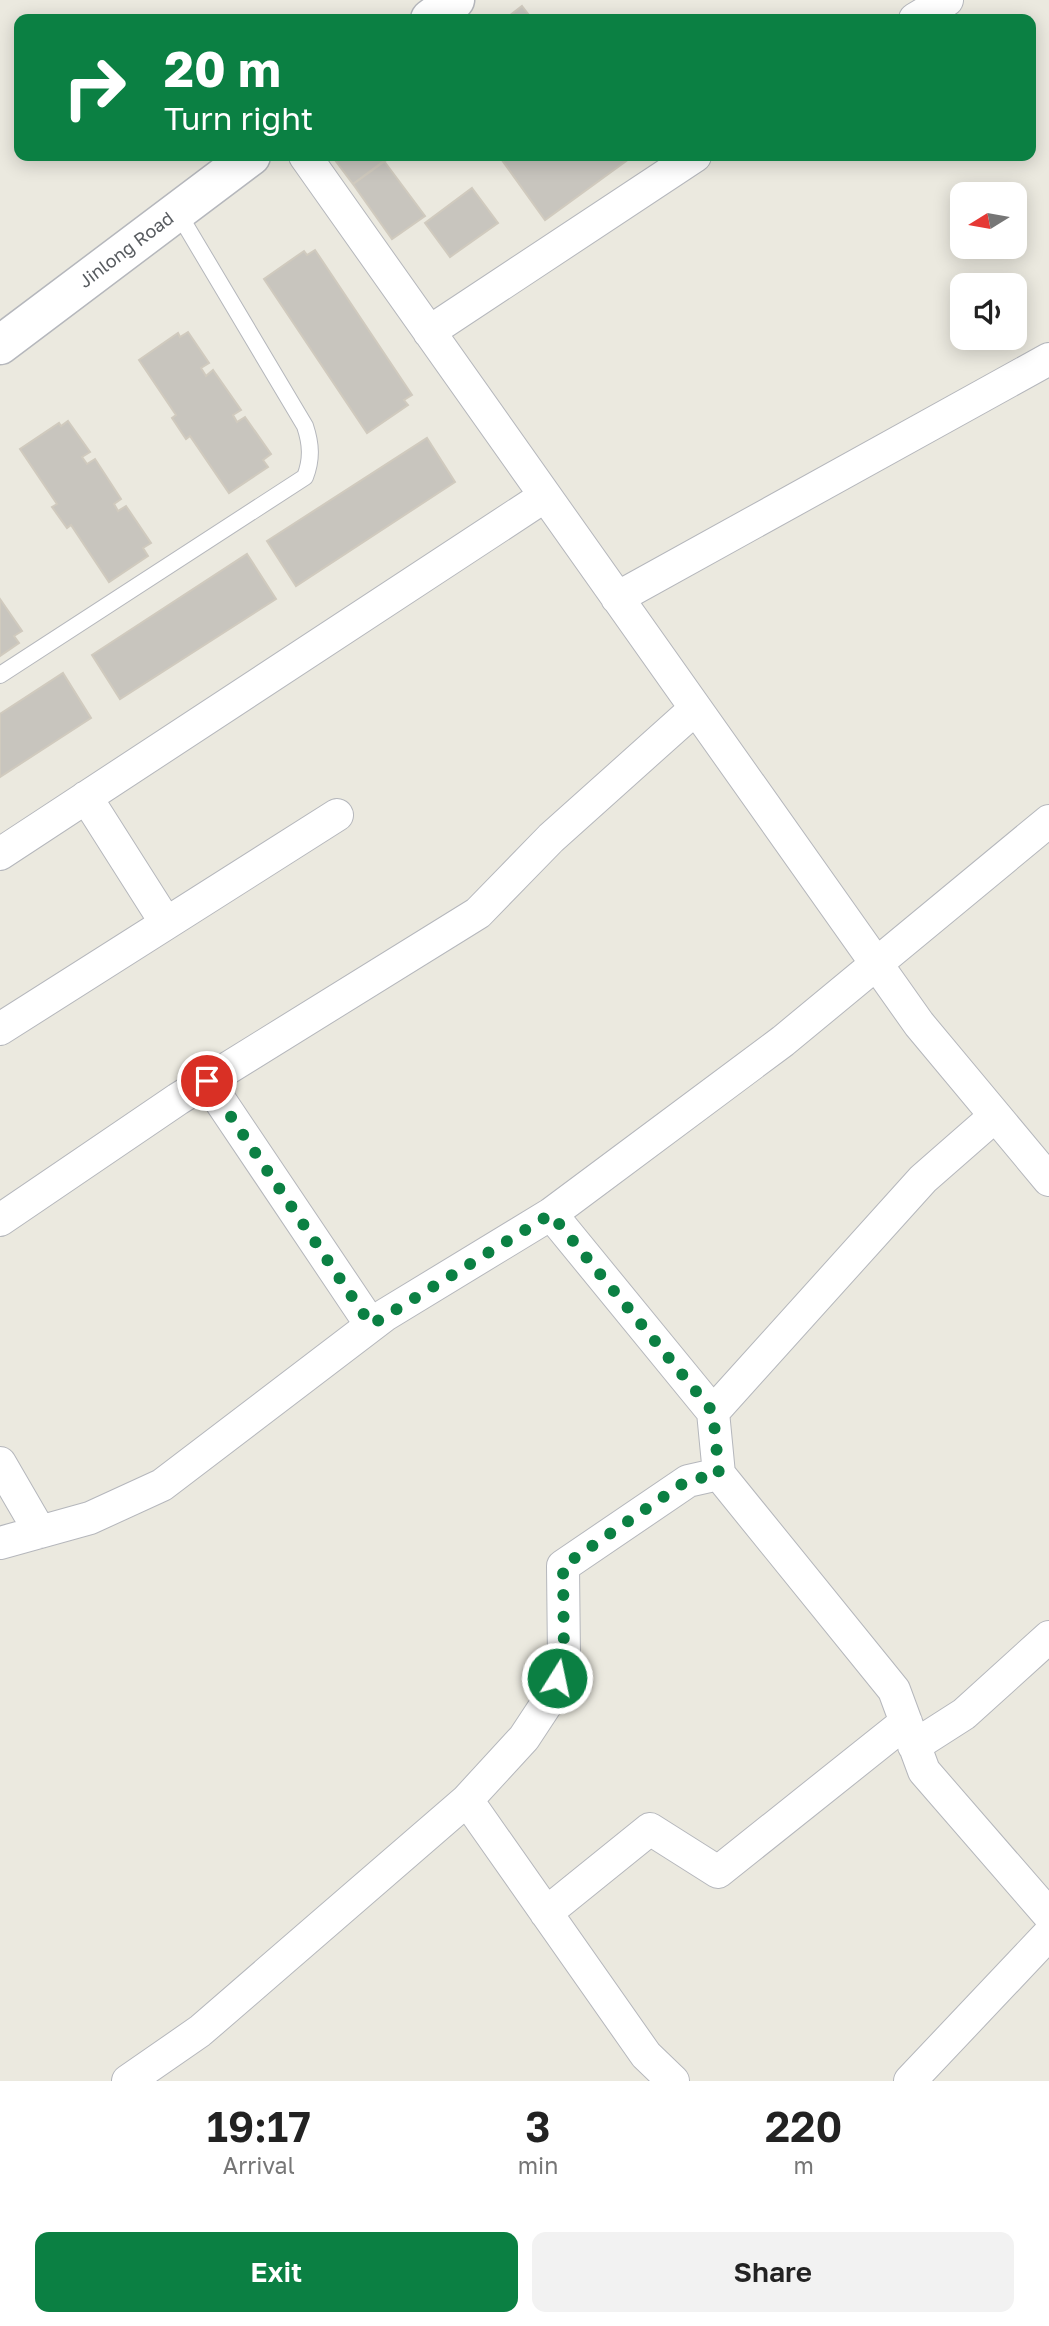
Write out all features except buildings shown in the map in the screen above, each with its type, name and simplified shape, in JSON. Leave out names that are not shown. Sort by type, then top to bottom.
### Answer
[{"type":"street","points":[[437,14],[455,0]]},
{"type":"street","points":[[923,14],[947,0]]},
{"type":"street","name":"Jinlong Road","points":[[0,345],[244,161]]},
{"type":"street","points":[[308,161],[919,1024],[1049,1180]]},
{"type":"street","points":[[429,332],[687,161]]},
{"type":"street","points":[[617,598],[1049,359]]},
{"type":"street","points":[[0,854],[545,496]]},
{"type":"street","points":[[0,1220],[207,1081],[478,913],[551,838],[695,709]]},
{"type":"street","points":[[86,797],[166,923]]},
{"type":"street","points":[[0,1029],[337,815]]},
{"type":"street","points":[[0,1543],[90,1518],[162,1485],[371,1325],[551,1214],[783,1041],[1049,821]]},
{"type":"street","points":[[207,1081],[371,1325]]},
{"type":"street","points":[[713,1412],[923,1179],[995,1116]]},
{"type":"street","points":[[551,1214],[713,1412],[719,1475],[894,1690],[924,1771],[1049,1915]]},
{"type":"street","points":[[0,1463],[40,1532]]},
{"type":"street","points":[[128,2081],[201,2031],[467,1800],[524,1738],[551,1697],[564,1659],[563,1566],[688,1480],[719,1475]]},
{"type":"street","points":[[546,1913],[650,1829],[718,1872],[910,1734],[964,1714],[1049,1637]]},
{"type":"street","points":[[467,1800],[646,2055],[673,2081]]},
{"type":"street","points":[[910,2081],[1049,1934]]},
{"type":"lane","points":[[0,675],[305,477],[310,465],[309,439],[304,426],[177,211]]},
{"type":"route","points":[[207,1081],[371,1325],[551,1214],[713,1412],[719,1475],[688,1480],[563,1566],[564,1659],[557,1678]]}]
